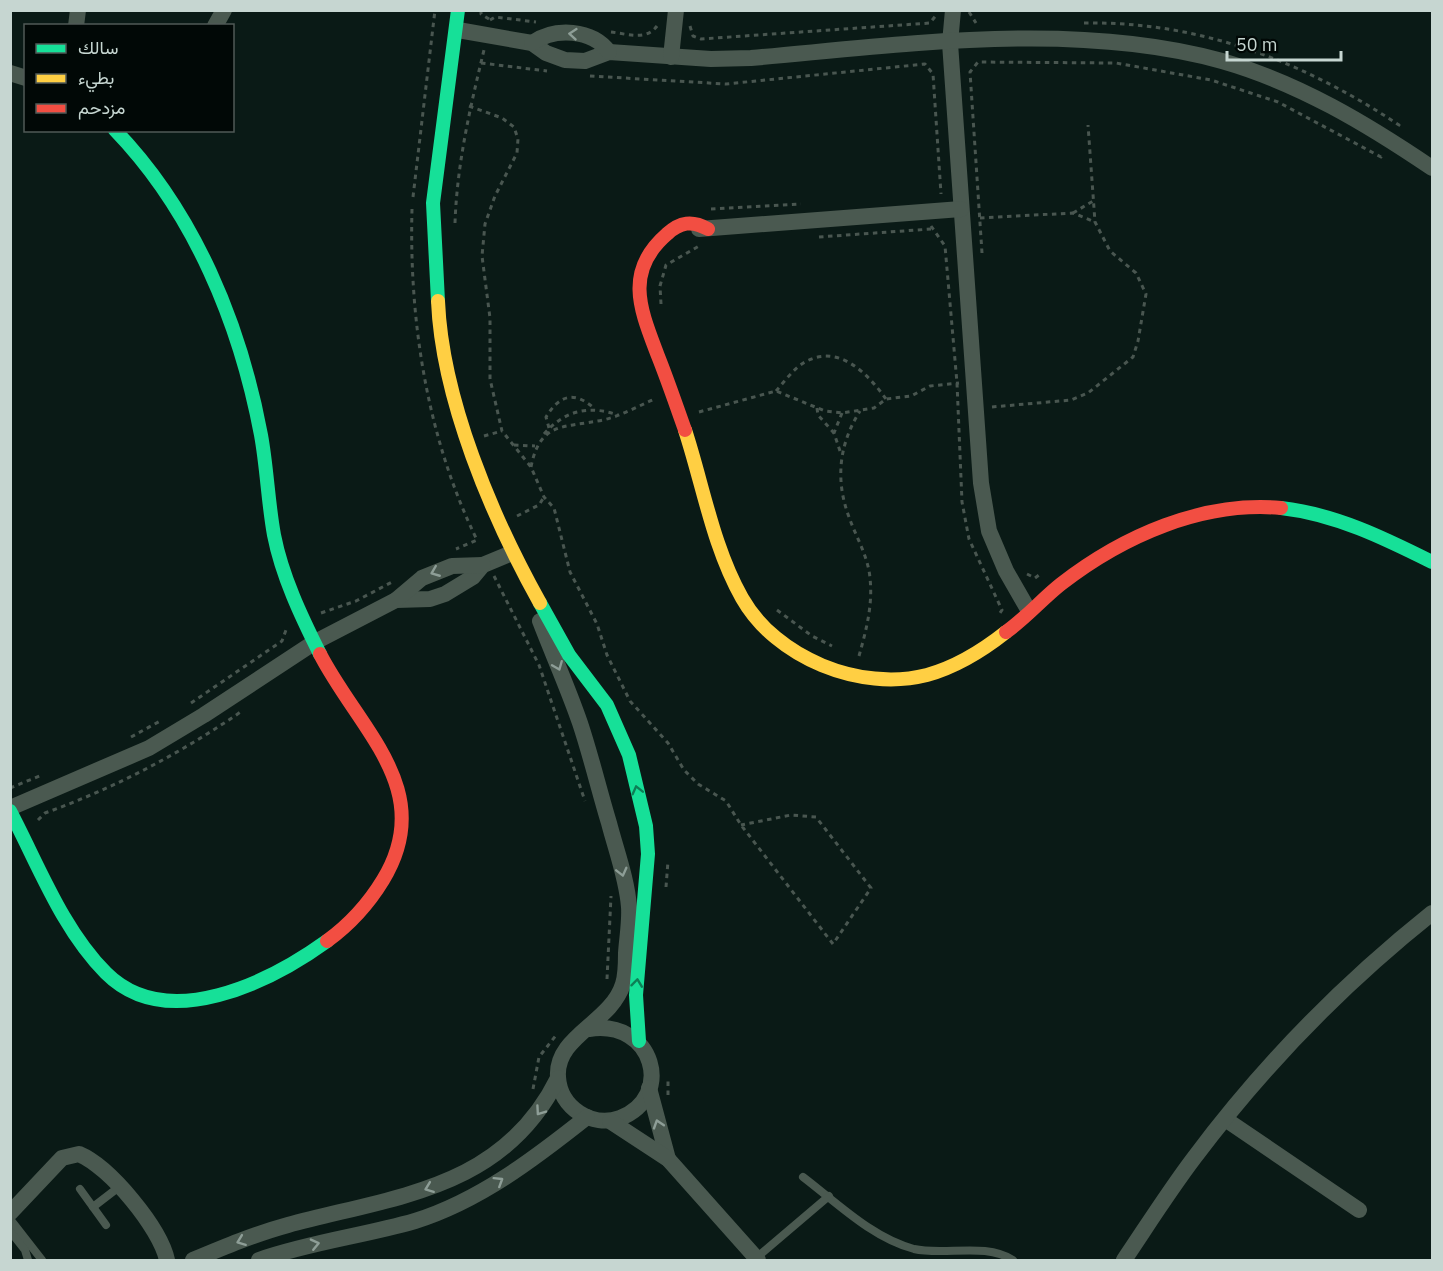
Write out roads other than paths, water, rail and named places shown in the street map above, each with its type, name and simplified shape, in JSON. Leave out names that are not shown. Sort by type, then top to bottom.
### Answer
[{"type":"street","points":[[216,24],[224,10]]},
{"type":"street","points":[[458,10],[458,30],[433,203],[438,309],[445,359],[472,456],[512,553],[569,655],[607,705],[629,755],[648,840],[633,946],[622,988],[589,1029],[565,1048],[558,1068],[558,1078],[564,1098],[570,1106],[587,1118],[610,1120],[629,1113],[638,1107],[649,1088]]},
{"type":"street","points":[[953,10],[950,43],[981,483],[989,531],[1006,571],[1029,611]]},
{"type":"street","points":[[671,57],[675,17]]},
{"type":"street","points":[[458,30],[487,37],[532,43],[550,34],[579,34],[598,39],[609,52]]},
{"type":"street","points":[[532,43],[538,49],[565,60],[585,61],[609,52],[671,57],[751,58],[950,43],[1086,42],[1174,50],[1215,59],[1308,94],[1389,139],[1432,168]]},
{"type":"street","points":[[121,132],[173,201],[193,236],[218,295],[255,407],[280,558],[315,642],[395,779],[403,801],[404,822],[399,852],[378,888],[341,929],[302,959],[252,986],[207,999],[155,1001],[137,994],[109,977],[92,958],[10,809],[149,748],[315,642],[396,600],[422,578],[436,570],[452,566],[486,564],[512,553]]},
{"type":"street","points":[[961,209],[708,229],[688,228],[668,242],[652,260],[646,279],[652,338],[687,435],[732,579],[755,616],[779,640],[808,658],[839,671],[868,678],[911,678],[938,673],[965,661],[996,640],[1068,579],[1110,552],[1168,524],[1226,510],[1281,508],[1334,517],[1432,562]]},
{"type":"street","points":[[396,600],[430,599],[445,594],[473,577],[486,564]]},
{"type":"street","points":[[522,572],[586,742],[627,894],[639,1041],[651,1068],[649,1088],[668,1159]]},
{"type":"street","points":[[1124,1260],[1194,1158],[1279,1056],[1337,996],[1432,913]]},
{"type":"street","points":[[589,1029],[621,1030],[639,1041]]},
{"type":"street","points":[[193,1260],[288,1225],[359,1210],[415,1193],[466,1171],[500,1151],[530,1125],[546,1102],[558,1078]]},
{"type":"street","points":[[259,1260],[310,1244],[391,1227],[438,1212],[500,1181],[587,1118]]},
{"type":"street","points":[[1225,1119],[1359,1210]]},
{"type":"street","points":[[610,1120],[668,1159],[757,1259]]},
{"type":"street","points":[[10,1213],[68,1155],[84,1156],[119,1187],[149,1219],[161,1239],[167,1260]]},
{"type":"lane","points":[[803,1177],[878,1233],[902,1245],[929,1251],[990,1252],[1013,1260]]},
{"type":"lane","points":[[93,1207],[119,1187]]},
{"type":"lane","points":[[80,1189],[106,1225]]},
{"type":"lane","points":[[757,1259],[829,1196]]},
{"type":"lane","points":[[10,1219],[42,1260]]},
{"type":"lane","points":[[10,1231],[25,1250],[28,1260]]}]
